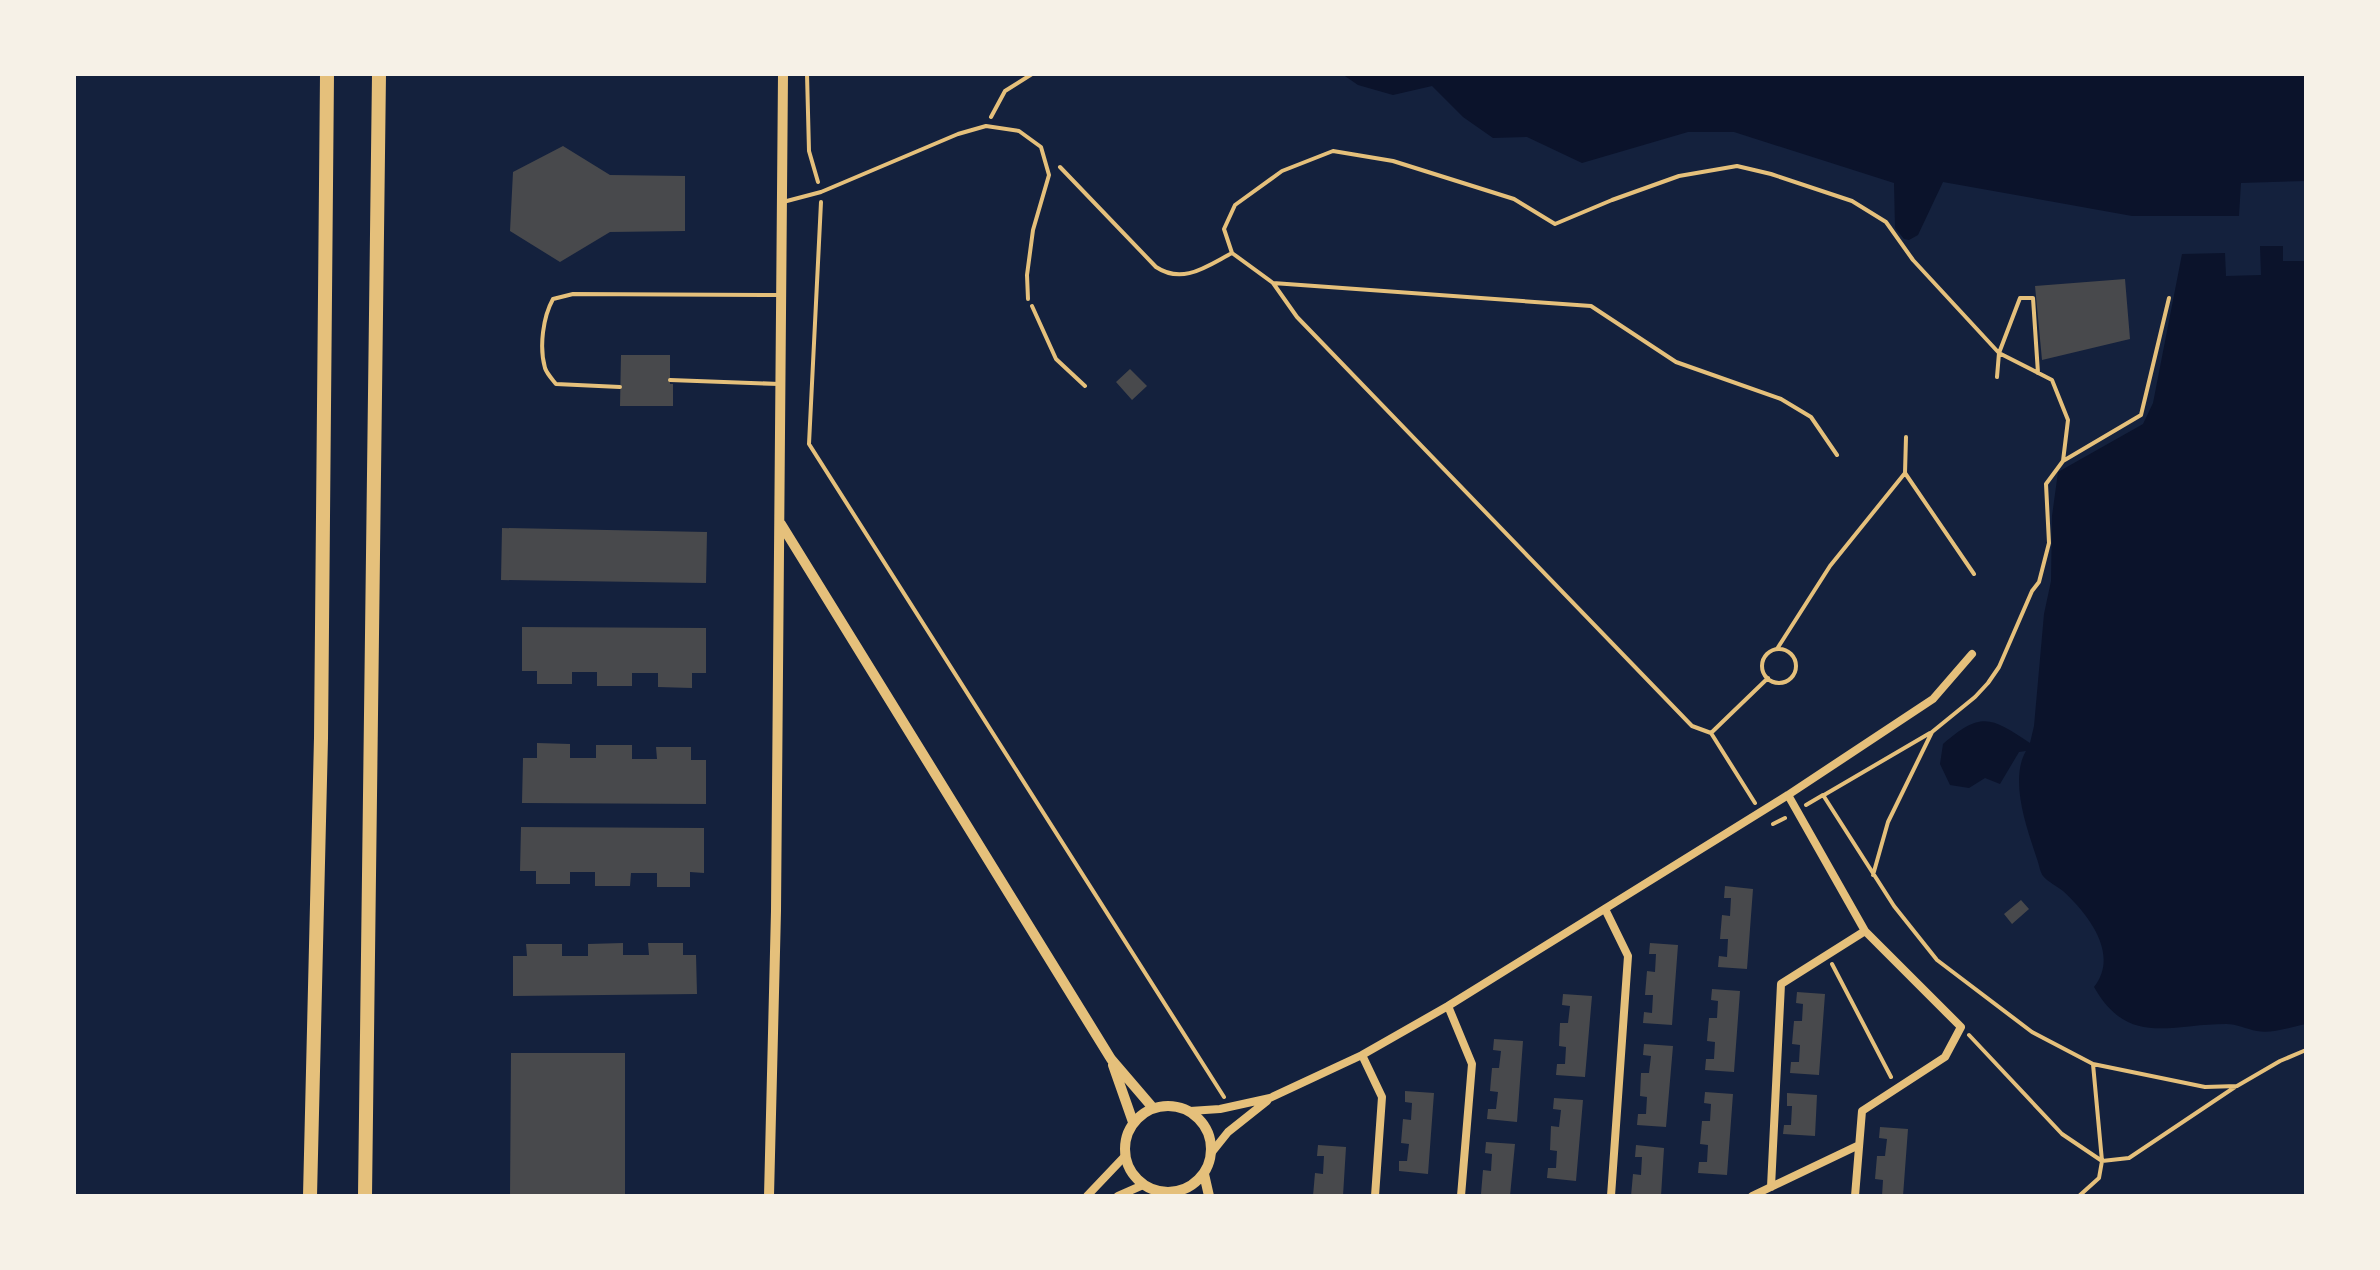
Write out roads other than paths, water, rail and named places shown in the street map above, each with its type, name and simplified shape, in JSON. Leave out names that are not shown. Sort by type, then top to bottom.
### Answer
[{"type":"highway","points":[[310,1196],[321,738],[327,74]]},
{"type":"highway","points":[[365,1196],[379,74]]},
{"type":"street","points":[[769,1196],[782,384],[783,74]]},
{"type":"street","points":[[780,522],[1111,1059],[1153,1108]]},
{"type":"street","points":[[1190,1111],[1270,1098],[1362,1055],[1448,1006],[1788,795],[1933,699],[1972,654]]},
{"type":"street","points":[[1788,795],[1865,931],[1961,1027],[1945,1057],[1862,1111],[1855,1196]]},
{"type":"street","points":[[1605,909],[1628,956],[1611,1196]]},
{"type":"street","points":[[1771,1187],[1781,984],[1865,931]]},
{"type":"street","points":[[1448,1006],[1472,1064],[1461,1196]]},
{"type":"street","points":[[1362,1055],[1382,1097],[1375,1196]]},
{"type":"street","points":[[1111,1059],[1133,1122]]},
{"type":"street","points":[[1212,1152],[1207,1128],[1190,1111],[1178,1106],[1153,1108],[1133,1122],[1125,1144],[1129,1167],[1143,1185],[1156,1191],[1185,1193],[1204,1174],[1212,1152],[1228,1132],[1270,1098]]},
{"type":"street","points":[[1752,1196],[1859,1145]]},
{"type":"street","points":[[1087,1196],[1125,1156]]},
{"type":"street","points":[[1204,1174],[1209,1196]]},
{"type":"street","points":[[1118,1196],[1143,1185]]},
{"type":"lane","points":[[783,202],[821,192],[958,134],[986,126],[1019,131],[1041,147],[1049,175],[1033,230],[1027,275],[1028,299]]},
{"type":"lane","points":[[620,387],[556,384],[546,370],[544,338],[546,311],[553,299],[573,294],[782,295]]},
{"type":"lane","points":[[670,380],[782,384]]},
{"type":"water","points":[[1342,74],[2306,74],[2306,181],[2241,183],[2239,216],[2132,216],[1943,182],[1918,235],[1909,240],[1904,239],[1895,228],[1894,183],[1734,132],[1688,132],[1582,163],[1527,137],[1493,138],[1463,117],[1432,86],[1393,95],[1358,85]]},
{"type":"water","points":[[2260,246],[2283,246],[2283,261],[2306,261],[2306,1024],[2268,1032],[2226,1024],[2152,1028],[2121,1018],[2107,1006],[2094,987],[2104,961],[2098,935],[2073,900],[2042,874],[2019,790],[2021,763],[2026,751],[2019,752],[2000,784],[1985,778],[1969,788],[1950,785],[1940,764],[1943,744],[1978,722],[1996,723],[2030,743],[2044,614],[2051,581],[2052,516],[2058,472],[2143,424],[2153,403],[2182,254],[2225,253],[2226,276],[2261,275]]}]
